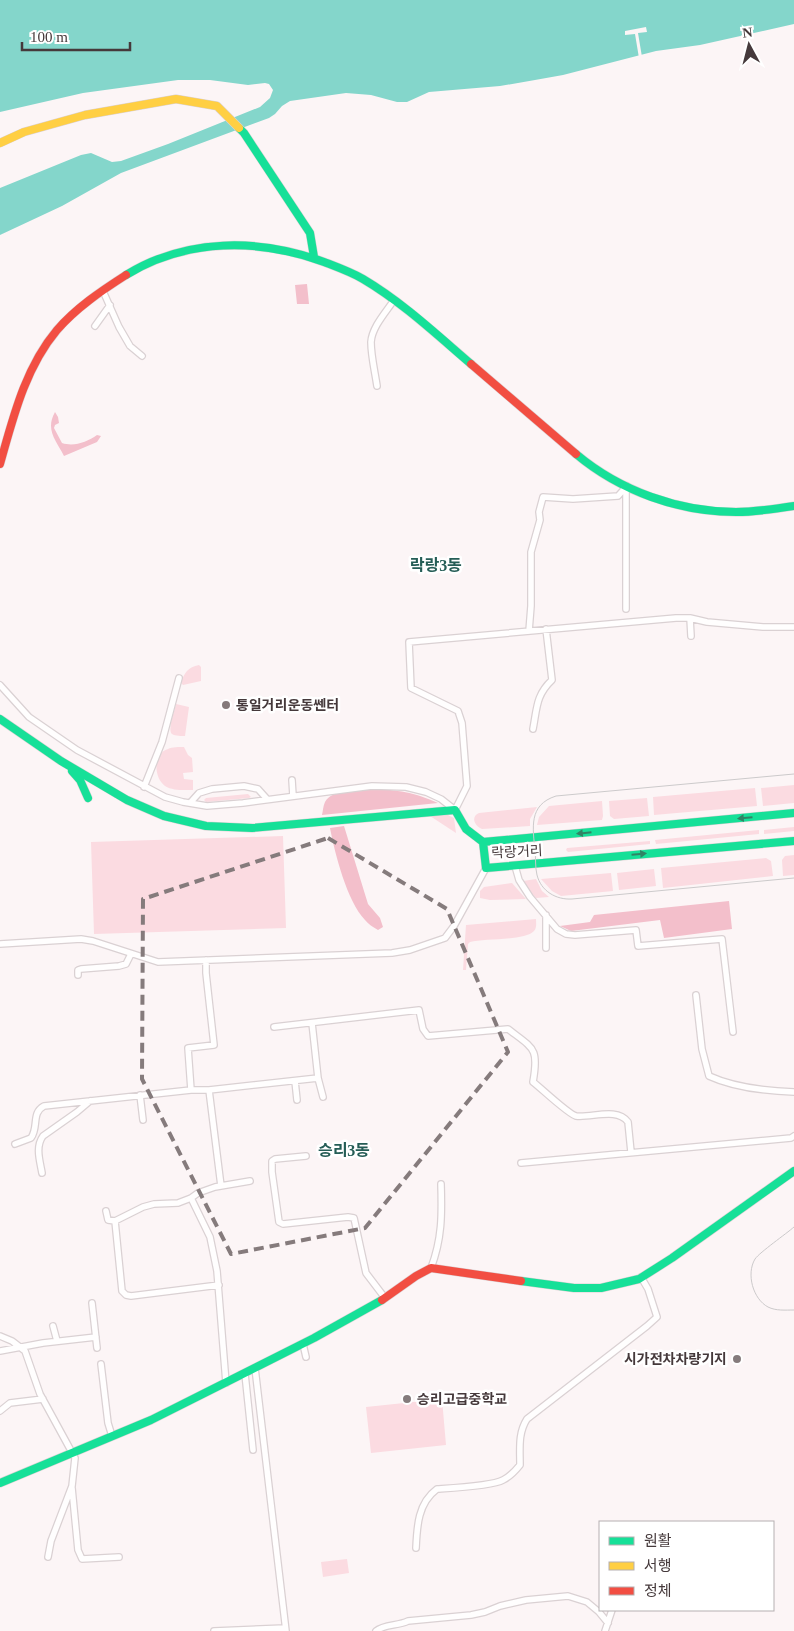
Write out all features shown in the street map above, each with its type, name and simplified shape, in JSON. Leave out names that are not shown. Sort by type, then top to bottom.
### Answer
[{"type":"main road","points":[[0,143],[24,132],[85,115],[176,99],[217,106],[244,133],[310,233],[314,257]]},
{"type":"main road","points":[[0,464],[19,400],[29,374],[38,357],[59,328],[103,290],[142,266],[173,254],[232,244],[289,250],[314,257],[362,278],[405,308],[585,461],[604,475],[637,492],[674,505],[718,512],[770,511],[794,506]]},
{"type":"main road","points":[[0,719],[61,761],[140,806],[164,816],[193,823],[230,828],[252,828],[455,810],[466,829],[483,842]]},
{"type":"main road","points":[[61,761],[80,780],[88,798]]},
{"type":"main road","name":"락랑거리","points":[[794,813],[483,842],[486,868],[794,840]]},
{"type":"main road","points":[[0,1482],[151,1420],[245,1374],[385,1298],[431,1268],[574,1288],[601,1288],[625,1283],[641,1277],[672,1258],[794,1171]]},
{"type":"street","points":[[103,290],[130,346],[142,356]]},
{"type":"street","points":[[377,386],[371,342],[379,323],[394,300]]},
{"type":"street","points":[[95,326],[110,305]]},
{"type":"street","points":[[626,610],[625,496],[627,486]]},
{"type":"street","points":[[528,631],[531,606],[531,552],[540,520],[543,497],[573,499],[618,496],[627,486]]},
{"type":"street","points":[[690,618],[691,636]]},
{"type":"street","points":[[0,685],[29,717],[77,750],[165,797],[207,806],[372,786],[406,787],[434,796],[455,810],[467,786],[462,723],[458,711],[411,688],[409,642],[690,618],[716,623],[763,627],[794,627]]},
{"type":"street","points":[[533,729],[540,694],[544,687],[552,680],[546,629]]},
{"type":"street","points":[[144,787],[162,742],[179,678]]},
{"type":"street","points":[[292,780],[293,796]]},
{"type":"street","points":[[190,803],[199,793],[212,789],[244,786],[258,789],[267,799]]},
{"type":"street","points":[[515,866],[519,880],[530,897],[557,928],[566,934],[576,936],[636,930],[638,946],[722,939],[733,1032]]},
{"type":"street","points":[[0,944],[81,939],[93,940],[158,962],[392,953],[445,938],[454,926],[472,890],[486,868]]},
{"type":"street","points":[[546,915],[546,948]]},
{"type":"street","points":[[78,975],[78,970],[81,969],[126,964],[131,954]]},
{"type":"street","points":[[191,1090],[188,1048],[214,1045],[206,960]]},
{"type":"street","points":[[696,995],[702,1049],[709,1076],[724,1083],[772,1091],[794,1092]]},
{"type":"street","points":[[274,1027],[419,1010],[423,1029],[428,1036],[508,1029],[532,1048],[537,1062],[533,1082],[573,1115],[615,1114],[625,1118],[628,1122],[631,1152]]},
{"type":"street","points":[[312,1022],[318,1078],[323,1097]]},
{"type":"street","points":[[15,1144],[34,1135],[36,1130],[36,1114],[44,1106],[318,1078]]},
{"type":"street","points":[[295,1081],[297,1100]]},
{"type":"street","points":[[209,1090],[222,1186]]},
{"type":"street","points":[[140,1095],[143,1120]]},
{"type":"street","points":[[42,1173],[38,1145],[43,1136],[90,1101]]},
{"type":"street","points":[[522,1163],[791,1138],[794,1136]]},
{"type":"street","points":[[306,1156],[275,1158],[272,1161],[279,1222],[283,1224],[348,1216],[354,1218],[366,1274],[385,1298]]},
{"type":"street","points":[[106,1211],[108,1220],[115,1221],[143,1206],[178,1203],[191,1198],[198,1192],[250,1181]]},
{"type":"street","points":[[431,1268],[438,1248],[442,1213],[441,1184]]},
{"type":"street","points":[[191,1198],[210,1237],[218,1270],[226,1383]]},
{"type":"street","points":[[115,1221],[122,1291],[126,1295],[131,1296],[218,1285]]},
{"type":"street","points":[[416,1548],[417,1525],[421,1508],[431,1493],[437,1489],[503,1480],[520,1465],[520,1439],[522,1427],[527,1419],[659,1318],[648,1289],[641,1277]]},
{"type":"street","points":[[92,1303],[97,1348]]},
{"type":"street","points":[[53,1326],[57,1341]]},
{"type":"street","points":[[0,1336],[12,1341],[25,1351],[43,1399],[75,1458],[72,1486],[78,1550],[82,1562],[119,1557]]},
{"type":"street","points":[[0,1351],[57,1341],[96,1337]]},
{"type":"street","points":[[303,1344],[306,1357]]},
{"type":"street","points":[[101,1364],[108,1423],[112,1436]]},
{"type":"street","points":[[214,1631],[285,1629],[255,1368]]},
{"type":"street","points":[[245,1374],[253,1450]]},
{"type":"street","points":[[0,1404],[43,1399]]},
{"type":"street","points":[[0,1411],[10,1403]]},
{"type":"street","points":[[48,1557],[51,1541],[72,1486]]},
{"type":"street","points":[[376,1631],[380,1628],[408,1621],[471,1615],[526,1600],[568,1596],[588,1602],[608,1623]]},
{"type":"street","points":[[605,1631],[612,1611]]},
{"type":"highlighted area","points":[[328,838],[447,909],[508,1052],[365,1228],[231,1254],[142,1079],[143,899]]},
{"type":"shaded area","points":[[307,284],[309,304],[297,304],[295,285]]},
{"type":"shaded area","points":[[55,412],[59,423],[54,428],[62,443],[76,444],[85,442],[97,435],[101,436],[97,442],[64,456],[51,430],[52,418]]},
{"type":"shaded area","points":[[199,665],[201,667],[201,681],[183,685],[181,683],[187,671]]},
{"type":"shaded area","points":[[176,704],[189,707],[185,736],[175,735],[171,732]]},
{"type":"shaded area","points":[[184,747],[192,758],[193,772],[183,773],[184,779],[193,780],[193,790],[168,788],[159,778],[156,766],[157,761],[163,752],[171,748]]},
{"type":"shaded area","points":[[794,785],[794,803],[763,806],[761,788]]},
{"type":"shaded area","points":[[755,788],[757,806],[654,815],[653,797]]},
{"type":"shaded area","points":[[371,789],[406,792],[438,803],[322,815],[325,802],[333,795],[339,792]]},
{"type":"shaded area","points":[[248,794],[251,797],[206,802],[204,800],[206,798]]},
{"type":"shaded area","points":[[647,798],[649,816],[614,819],[610,816],[609,801]]},
{"type":"shaded area","points":[[602,801],[602,820],[537,825],[539,817],[549,806]]},
{"type":"shaded area","points":[[537,807],[530,819],[530,826],[482,829],[474,821],[479,813]]},
{"type":"shaded area","points":[[448,815],[454,818],[456,833],[430,816]]},
{"type":"shaded area","points":[[344,826],[368,904],[380,918],[383,927],[378,930],[368,923],[359,912],[343,877],[330,828]]},
{"type":"shaded area","points":[[794,827],[794,831],[764,834],[764,830]]},
{"type":"shaded area","points":[[759,830],[759,834],[656,844],[655,840]]},
{"type":"shaded area","points":[[283,836],[286,928],[94,934],[91,842]]},
{"type":"shaded area","points":[[650,841],[650,844],[568,852],[566,850],[567,848]]},
{"type":"shaded area","points":[[794,855],[794,875],[783,876],[782,860],[785,856]]},
{"type":"shaded area","points":[[766,858],[771,861],[773,876],[663,888],[661,868]]},
{"type":"shaded area","points":[[654,869],[656,886],[619,890],[617,873]]},
{"type":"shaded area","points":[[611,873],[613,891],[561,896],[552,891],[541,879]]},
{"type":"shaded area","points":[[536,879],[542,891],[549,897],[536,898],[523,881]]},
{"type":"shaded area","points":[[512,883],[526,899],[490,900],[480,898],[480,891],[484,887]]},
{"type":"shaded area","points":[[729,901],[732,929],[664,938],[660,920],[571,931],[560,926],[590,922],[594,915]]},
{"type":"shaded area","points":[[536,919],[536,928],[529,934],[513,938],[470,942],[468,944],[466,970],[463,970],[466,925]]},
{"type":"shaded area","points":[[442,1399],[446,1445],[371,1453],[366,1407]]},
{"type":"shaded area","points":[[347,1559],[349,1573],[323,1577],[321,1562]]},
{"type":"water","points":[[0,0],[794,0],[794,24],[700,45],[656,51],[563,75],[500,86],[429,92],[407,102],[397,102],[371,95],[346,93],[290,101],[269,118],[121,173],[62,206],[0,235],[0,188],[81,155],[91,153],[112,162],[121,161],[260,107],[270,98],[273,90],[269,84],[265,83],[248,85],[210,80],[178,80],[83,93],[0,112]]},
{"type":"pier","points":[[646,27],[647,32],[638,33],[642,57],[639,58],[635,34],[625,35],[625,31]]},
{"type":"tram line","points":[[794,774],[556,796],[541,805],[534,818],[533,826],[536,869],[539,881],[546,890],[560,898],[572,899],[794,878]]},
{"type":"tram line","points":[[794,1227],[755,1259],[751,1272],[752,1286],[763,1303],[774,1309],[794,1310]]},
{"type":"traffic: fast","points":[[239,128],[310,233],[314,257]]},
{"type":"traffic: fast","points":[[126,275],[149,263],[173,254],[198,248],[249,246],[299,254],[324,262],[363,279],[419,319],[471,364]]},
{"type":"traffic: fast","points":[[576,454],[593,467],[631,489],[672,503],[693,508],[736,512],[794,506]]},
{"type":"traffic: fast","points":[[0,719],[61,761],[127,800],[164,816],[206,826],[252,828],[455,810],[466,829],[483,842]]},
{"type":"traffic: fast","points":[[72,771],[80,780],[88,798]]},
{"type":"traffic: fast","points":[[794,813],[483,842],[486,868],[794,841]]},
{"type":"traffic: fast","points":[[521,1281],[574,1288],[601,1288],[639,1279],[672,1258],[794,1171]]},
{"type":"traffic: fast","points":[[0,1483],[151,1420],[314,1338],[382,1300]]},
{"type":"traffic: slow","points":[[0,143],[24,132],[85,115],[176,99],[217,106],[239,128]]},
{"type":"traffic: jam","points":[[0,464],[21,394],[36,360],[57,330],[72,314],[126,275]]},
{"type":"traffic: jam","points":[[471,364],[576,454]]},
{"type":"traffic: jam","points":[[382,1300],[416,1276],[431,1268],[521,1281]]},
{"type":"place","name":"통일거리운동쎈터","points":[[226,705]]},
{"type":"place","name":"시가전차차량기지","points":[[737,1359]]},
{"type":"place","name":"승리고급중학교","points":[[407,1399]]},
{"type":"district","name":"락랑3동","points":[[436,565]]},
{"type":"district","name":"승리3동","points":[[344,1150]]}]
